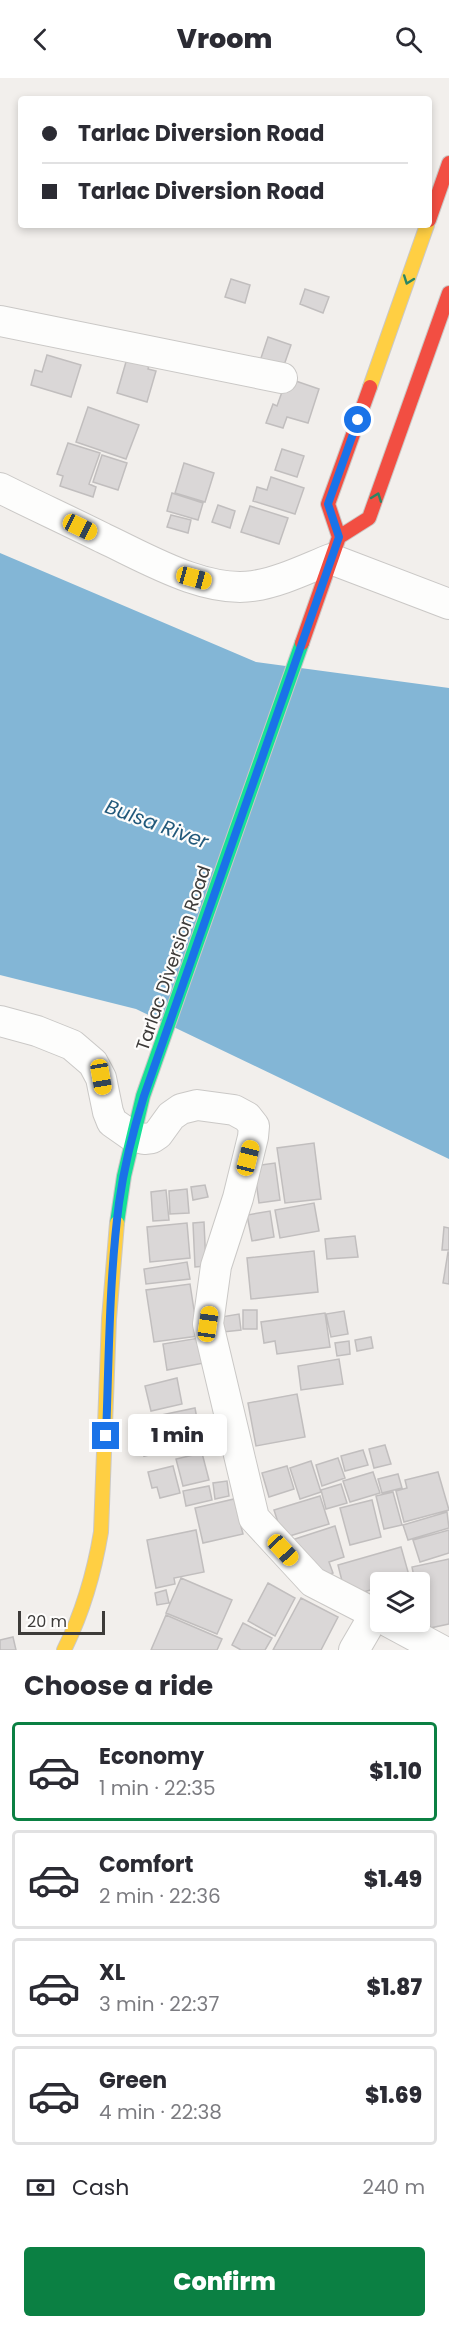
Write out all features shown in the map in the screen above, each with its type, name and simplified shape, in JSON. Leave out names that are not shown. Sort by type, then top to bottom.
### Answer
[{"type":"main road","points":[[432,211],[449,163]]},
{"type":"main road","points":[[331,559],[328,504],[426,228]]},
{"type":"main road","points":[[331,559],[369,518],[449,293]]},
{"type":"main road","name":"Tarlac Diversion Road","points":[[64,1650],[86,1604],[100,1551],[104,1514],[112,1275],[119,1203],[132,1136],[331,559]]},
{"type":"street","points":[[0,321],[282,378]]},
{"type":"street","points":[[0,488],[162,566],[223,585],[252,586],[275,581],[331,559],[449,604]]},
{"type":"street","points":[[0,1021],[37,1031],[72,1045],[93,1063],[101,1077],[112,1122],[132,1136],[152,1138],[158,1134],[171,1116],[181,1109],[197,1105],[234,1110],[247,1117],[254,1126],[238,1198],[216,1266],[208,1324],[254,1518],[313,1582],[370,1612]]},
{"type":"street","points":[[354,1650],[370,1632]]},
{"type":"street","points":[[408,1632],[441,1650]]},
{"type":"water","name":"Bulsa River","points":[[0,553],[256,662],[449,688],[449,1159],[136,1009],[0,975]]},
{"type":"building","points":[[231,279],[250,285],[245,303],[225,297]]},
{"type":"building","points":[[305,289],[329,297],[323,313],[300,304]]},
{"type":"building","points":[[268,337],[291,345],[283,368],[260,361]]},
{"type":"building","points":[[47,355],[81,365],[71,397],[31,385],[35,370],[42,372]]},
{"type":"building","points":[[128,355],[150,361],[148,369],[156,371],[147,402],[117,393]]},
{"type":"building","points":[[287,378],[319,389],[308,423],[287,417],[283,428],[266,423],[273,404],[277,406]]},
{"type":"building","points":[[88,407],[139,425],[126,459],[76,442]]},
{"type":"building","points":[[68,443],[100,453],[89,484],[96,487],[93,497],[60,486],[63,476],[57,474]]},
{"type":"building","points":[[282,449],[304,456],[297,477],[275,470]]},
{"type":"building","points":[[102,455],[127,463],[118,490],[93,482]]},
{"type":"building","points":[[184,463],[214,473],[205,502],[175,493]]},
{"type":"building","points":[[271,477],[304,488],[295,514],[253,501],[257,487],[267,490]]},
{"type":"building","points":[[172,493],[203,503],[198,520],[167,511]]},
{"type":"building","points":[[218,505],[235,511],[230,528],[212,522]]},
{"type":"building","points":[[250,506],[288,518],[279,544],[241,532]]},
{"type":"building","points":[[171,515],[191,520],[188,533],[167,527]]},
{"type":"building","points":[[314,1143],[321,1199],[285,1203],[277,1148]]},
{"type":"building","points":[[275,1163],[280,1200],[259,1203],[254,1166]]},
{"type":"building","points":[[205,1185],[208,1197],[193,1200],[191,1187]]},
{"type":"building","points":[[187,1189],[189,1213],[170,1214],[169,1191]]},
{"type":"building","points":[[166,1190],[169,1220],[153,1221],[151,1192]]},
{"type":"building","points":[[314,1203],[319,1231],[280,1238],[275,1210]]},
{"type":"building","points":[[270,1211],[274,1237],[252,1241],[247,1215]]},
{"type":"building","points":[[204,1222],[206,1266],[195,1267],[193,1223]]},
{"type":"building","points":[[187,1223],[190,1258],[150,1262],[147,1227]]},
{"type":"building","points":[[444,1227],[449,1228],[449,1250],[442,1250]]},
{"type":"building","points":[[355,1236],[358,1257],[327,1259],[325,1239]]},
{"type":"building","points":[[314,1251],[318,1292],[251,1299],[247,1258]]},
{"type":"building","points":[[449,1252],[449,1284],[443,1283]]},
{"type":"building","points":[[187,1262],[190,1279],[146,1284],[144,1269]]},
{"type":"building","points":[[190,1284],[198,1336],[154,1342],[146,1290]]},
{"type":"building","points":[[243,1310],[257,1310],[257,1329],[243,1329]]},
{"type":"building","points":[[344,1311],[348,1334],[331,1337],[326,1314]]},
{"type":"building","points":[[325,1313],[330,1347],[277,1354],[275,1341],[264,1343],[261,1322]]},
{"type":"building","points":[[239,1314],[241,1330],[223,1332],[221,1317]]},
{"type":"building","points":[[371,1337],[373,1348],[357,1351],[355,1340]]},
{"type":"building","points":[[199,1338],[204,1363],[167,1370],[163,1344]]},
{"type":"building","points":[[349,1341],[350,1354],[337,1356],[335,1343]]},
{"type":"building","points":[[339,1359],[343,1384],[301,1390],[298,1366]]},
{"type":"building","points":[[177,1378],[182,1404],[151,1411],[145,1386]]},
{"type":"building","points":[[297,1394],[305,1437],[256,1446],[248,1403]]},
{"type":"building","points":[[195,1408],[198,1424],[165,1431],[161,1415]]},
{"type":"building","points":[[200,1425],[206,1445],[174,1454],[168,1434]]},
{"type":"building","points":[[165,1434],[169,1451],[144,1456],[141,1440]]},
{"type":"building","points":[[385,1445],[391,1464],[374,1468],[369,1449]]},
{"type":"building","points":[[363,1450],[368,1465],[345,1471],[341,1456]]},
{"type":"building","points":[[202,1453],[209,1480],[183,1486],[176,1459]]},
{"type":"building","points":[[338,1458],[345,1478],[322,1486],[316,1465]]},
{"type":"building","points":[[311,1461],[321,1492],[300,1499],[290,1468]]},
{"type":"building","points":[[173,1466],[180,1493],[160,1498],[157,1487],[152,1488],[148,1472]]},
{"type":"building","points":[[287,1466],[294,1489],[269,1497],[262,1473]]},
{"type":"building","points":[[373,1472],[380,1493],[350,1502],[343,1481]]},
{"type":"building","points":[[438,1472],[449,1510],[404,1522],[396,1491],[407,1488],[405,1480]]},
{"type":"building","points":[[398,1474],[402,1488],[382,1493],[378,1479]]},
{"type":"building","points":[[227,1481],[229,1496],[215,1499],[213,1483]]},
{"type":"building","points":[[341,1484],[347,1503],[326,1509],[321,1490]]},
{"type":"building","points":[[209,1486],[212,1500],[186,1506],[183,1491]]},
{"type":"building","points":[[393,1492],[402,1525],[384,1529],[376,1496]]},
{"type":"building","points":[[320,1496],[329,1524],[283,1538],[274,1510]]},
{"type":"building","points":[[234,1499],[243,1534],[203,1543],[195,1508]]},
{"type":"building","points":[[372,1500],[381,1537],[350,1545],[340,1508]]},
{"type":"building","points":[[447,1512],[449,1528],[408,1540],[403,1525]]},
{"type":"building","points":[[335,1526],[344,1557],[329,1562],[333,1573],[314,1579],[292,1540]]},
{"type":"building","points":[[196,1530],[204,1572],[174,1578],[175,1584],[156,1588],[147,1540]]},
{"type":"building","points":[[449,1530],[449,1553],[420,1562],[413,1540]]},
{"type":"building","points":[[401,1547],[408,1572],[370,1572],[370,1590],[346,1597],[338,1565]]},
{"type":"building","points":[[449,1559],[449,1624],[430,1628],[430,1572],[413,1572],[412,1567]]},
{"type":"building","points":[[181,1578],[232,1600],[217,1634],[166,1613]]},
{"type":"building","points":[[268,1583],[295,1598],[275,1636],[248,1621]]},
{"type":"building","points":[[166,1590],[169,1603],[157,1605],[155,1593]]},
{"type":"building","points":[[301,1598],[338,1617],[321,1650],[273,1650]]},
{"type":"building","points":[[166,1615],[222,1639],[217,1650],[151,1650]]},
{"type":"building","points":[[243,1623],[272,1638],[265,1650],[241,1650],[232,1645]]},
{"type":"building","points":[[13,1637],[16,1650],[0,1650],[0,1640]]},
{"type":"traffic: fast","points":[[117,1223],[124,1176],[143,1096],[302,643]]},
{"type":"traffic: slow","points":[[370,387],[426,228]]},
{"type":"traffic: slow","points":[[64,1650],[87,1592],[101,1532],[109,1319],[117,1223]]},
{"type":"traffic: jam","points":[[432,211],[449,163]]},
{"type":"traffic: jam","points":[[339,537],[369,518],[449,293]]},
{"type":"traffic: jam","points":[[302,643],[339,537],[328,504],[370,387]]},
{"type":"route","points":[[106,1436],[112,1275],[119,1203],[132,1136],[339,537],[328,504],[358,420]]}]
